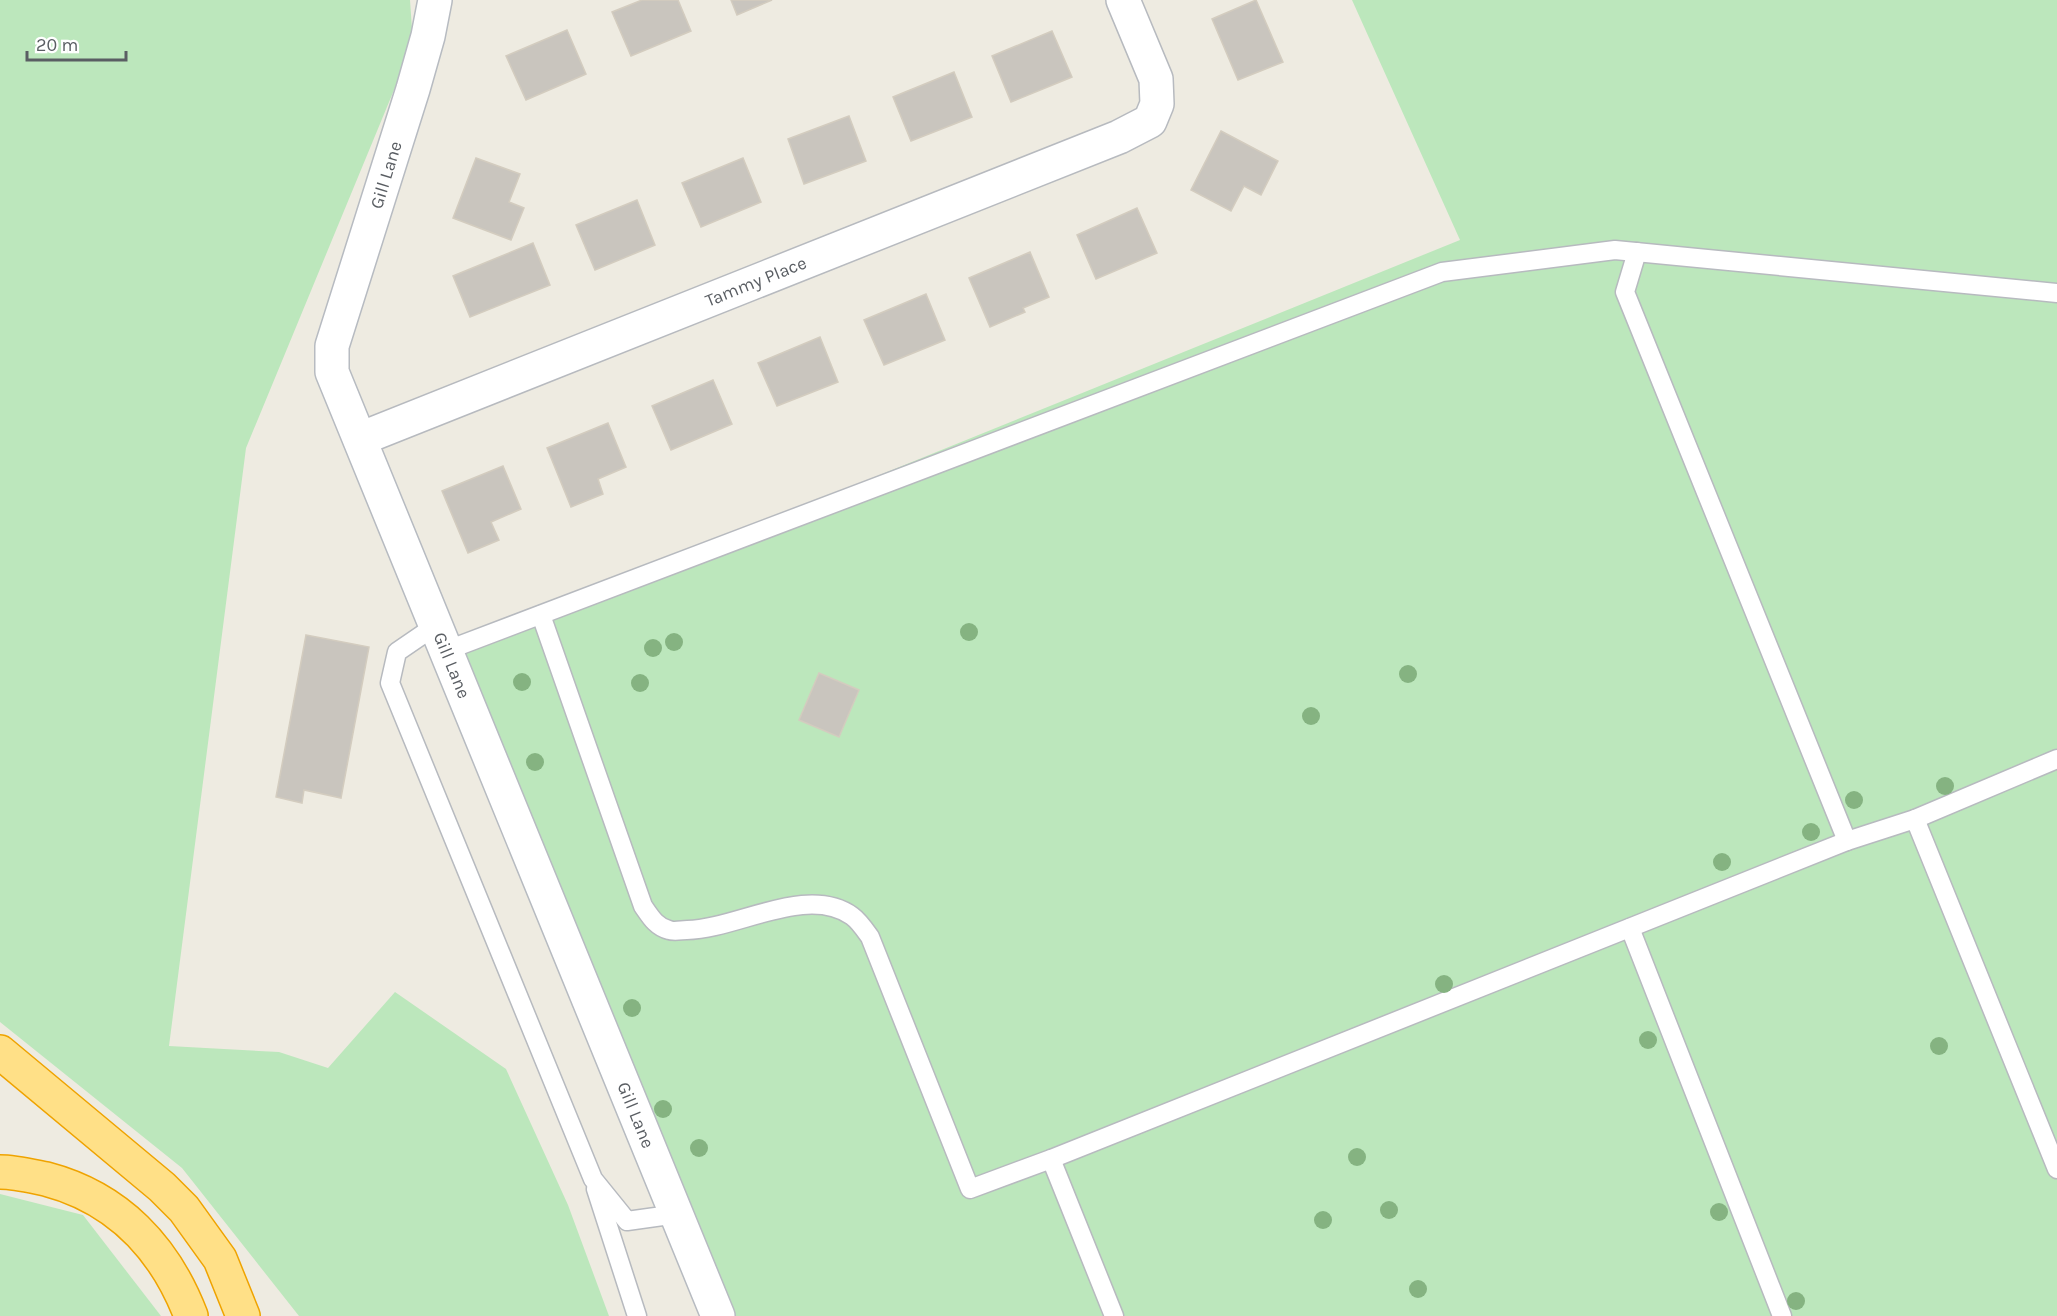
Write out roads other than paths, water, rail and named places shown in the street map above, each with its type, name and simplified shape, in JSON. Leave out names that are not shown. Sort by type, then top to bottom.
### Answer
[{"type":"highway","points":[[0,1052],[135,1164],[184,1209],[220,1259],[243,1316]]},
{"type":"highway","points":[[0,1172],[33,1176],[62,1183],[110,1207],[133,1225],[153,1246],[170,1270],[191,1316]]},
{"type":"street","name":"Tammy Place","points":[[360,439],[1119,137],[1150,121],[1157,104],[1156,79],[1123,0]]},
{"type":"street","name":"Gill Lane","points":[[437,1],[413,89],[332,346],[332,372],[718,1316]]},
{"type":"lane","points":[[637,1316],[593,1179],[390,683],[397,652],[440,639],[541,615],[1442,272],[1615,250],[2057,293]]},
{"type":"lane","points":[[1637,252],[1625,292],[1847,841]]},
{"type":"lane","points":[[541,615],[643,906],[654,922],[669,930],[699,930],[796,905],[836,908],[853,917],[870,937],[970,1189],[1051,1159],[1847,841],[1915,819],[2057,759]]},
{"type":"lane","points":[[1915,819],[2057,1169]]},
{"type":"lane","points":[[1630,928],[1782,1316]]},
{"type":"lane","points":[[1051,1159],[1114,1316]]},
{"type":"lane","points":[[593,1179],[627,1221],[676,1214]]}]
